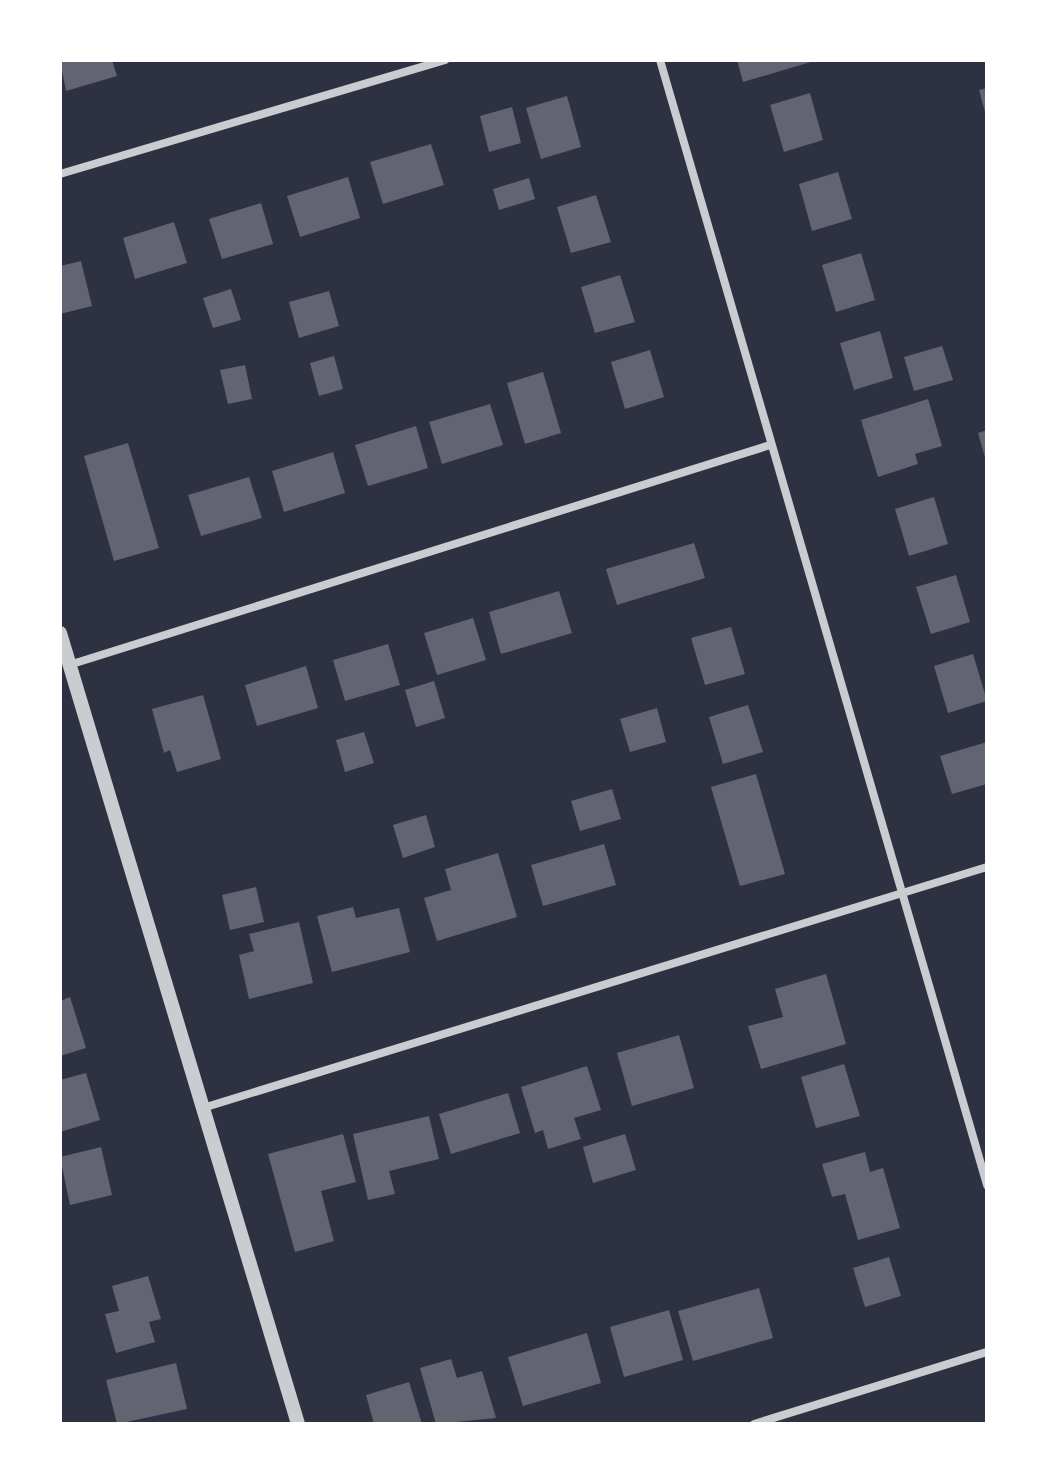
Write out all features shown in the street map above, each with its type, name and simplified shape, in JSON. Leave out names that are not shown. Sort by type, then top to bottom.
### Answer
[{"type":"street","points":[[60,174],[446,60]]},
{"type":"street","points":[[660,60],[987,1185]]},
{"type":"street","points":[[69,665],[770,445]]},
{"type":"street","points":[[60,633],[206,1107],[298,1424]]},
{"type":"street","points":[[206,1107],[987,867]]},
{"type":"street","points":[[754,1424],[987,1352]]},
{"type":"building","points":[[60,60],[112,60],[117,76],[66,91]]},
{"type":"building","points":[[737,60],[814,60],[814,61],[743,82]]},
{"type":"building","points":[[987,88],[987,116],[986,116],[979,90]]},
{"type":"building","points":[[810,93],[823,140],[784,152],[770,105]]},
{"type":"building","points":[[567,96],[581,147],[541,159],[526,108]]},
{"type":"building","points":[[512,107],[521,143],[489,152],[480,116]]},
{"type":"building","points":[[431,144],[444,185],[383,204],[370,162]]},
{"type":"building","points":[[838,172],[852,219],[812,231],[799,184]]},
{"type":"building","points":[[348,177],[360,218],[300,237],[287,196]]},
{"type":"building","points":[[529,178],[535,199],[499,210],[493,189]]},
{"type":"building","points":[[596,195],[611,242],[571,253],[557,207]]},
{"type":"building","points":[[261,203],[273,244],[222,259],[209,219]]},
{"type":"building","points":[[174,222],[187,263],[135,279],[123,238]]},
{"type":"building","points":[[861,253],[875,300],[836,312],[822,265]]},
{"type":"building","points":[[81,261],[92,306],[60,314],[60,266]]},
{"type":"building","points":[[620,275],[635,322],[595,333],[581,287]]},
{"type":"building","points":[[231,289],[241,320],[213,328],[203,298]]},
{"type":"building","points":[[329,291],[339,326],[299,338],[289,302]]},
{"type":"building","points":[[880,331],[893,378],[854,390],[840,343]]},
{"type":"building","points":[[942,346],[953,380],[914,391],[904,357]]},
{"type":"building","points":[[650,350],[664,397],[625,409],[611,362]]},
{"type":"building","points":[[334,356],[343,389],[319,396],[310,363]]},
{"type":"building","points":[[245,365],[252,399],[228,404],[220,370]]},
{"type":"building","points":[[543,372],[561,433],[525,444],[507,383]]},
{"type":"building","points":[[928,399],[942,446],[915,454],[918,464],[878,477],[861,420]]},
{"type":"building","points":[[490,404],[503,445],[442,464],[429,422]]},
{"type":"building","points":[[416,426],[428,468],[368,486],[355,445]]},
{"type":"building","points":[[987,430],[987,461],[986,461],[978,433]]},
{"type":"building","points":[[128,443],[159,548],[114,561],[84,456]]},
{"type":"building","points":[[333,452],[345,493],[284,512],[272,471]]},
{"type":"building","points":[[249,477],[262,518],[201,536],[188,495]]},
{"type":"building","points":[[934,497],[948,544],[909,556],[895,509]]},
{"type":"building","points":[[694,543],[705,578],[617,605],[606,569]]},
{"type":"building","points":[[956,575],[970,622],[931,634],[916,587]]},
{"type":"building","points":[[559,591],[572,633],[501,654],[489,612]]},
{"type":"building","points":[[473,618],[486,660],[437,675],[424,633]]},
{"type":"building","points":[[731,627],[745,674],[705,685],[691,638]]},
{"type":"building","points":[[388,644],[400,685],[345,701],[333,660]]},
{"type":"building","points":[[973,654],[987,701],[948,713],[934,666]]},
{"type":"building","points":[[306,666],[318,708],[257,726],[245,685]]},
{"type":"building","points":[[434,681],[445,718],[416,727],[405,690]]},
{"type":"building","points":[[203,695],[221,759],[177,772],[170,750],[164,753],[152,709]]},
{"type":"building","points":[[748,705],[763,752],[723,764],[709,717]]},
{"type":"building","points":[[657,708],[666,742],[630,752],[620,719]]},
{"type":"building","points":[[364,732],[374,763],[345,772],[336,740]]},
{"type":"building","points":[[987,742],[987,784],[952,794],[940,756]]},
{"type":"building","points":[[756,774],[785,874],[740,886],[711,787]]},
{"type":"building","points":[[612,789],[621,819],[580,831],[571,801]]},
{"type":"building","points":[[426,815],[435,847],[403,858],[393,825]]},
{"type":"building","points":[[604,844],[616,885],[543,906],[531,865]]},
{"type":"building","points":[[498,853],[517,917],[437,941],[424,898],[451,890],[445,869]]},
{"type":"building","points":[[256,887],[264,922],[230,930],[222,895]]},
{"type":"building","points":[[353,907],[356,918],[399,908],[410,952],[332,972],[317,916]]},
{"type":"building","points":[[299,922],[313,983],[249,999],[239,955],[254,951],[249,934]]},
{"type":"building","points":[[826,974],[846,1044],[761,1069],[748,1026],[783,1017],[775,989]]},
{"type":"building","points":[[70,997],[86,1048],[60,1056],[60,1001]]},
{"type":"building","points":[[679,1035],[694,1088],[632,1106],[617,1053]]},
{"type":"building","points":[[844,1064],[860,1116],[816,1128],[801,1077]]},
{"type":"building","points":[[587,1066],[601,1110],[574,1118],[581,1139],[548,1149],[543,1130],[535,1133],[521,1087]]},
{"type":"building","points":[[86,1073],[100,1120],[60,1132],[60,1080]]},
{"type":"building","points":[[508,1093],[520,1133],[451,1154],[439,1114]]},
{"type":"building","points":[[429,1116],[439,1159],[389,1171],[395,1194],[368,1200],[353,1134]]},
{"type":"building","points":[[343,1134],[356,1182],[321,1191],[334,1241],[295,1252],[268,1154]]},
{"type":"building","points":[[625,1134],[636,1170],[593,1183],[583,1147]]},
{"type":"building","points":[[101,1147],[112,1195],[70,1205],[60,1157]]},
{"type":"building","points":[[865,1152],[870,1172],[883,1168],[900,1228],[858,1240],[845,1194],[832,1197],[822,1164]]},
{"type":"building","points":[[889,1257],[901,1296],[865,1307],[853,1268]]},
{"type":"building","points":[[148,1276],[161,1319],[149,1322],[155,1342],[116,1353],[105,1314],[119,1311],[112,1286]]},
{"type":"building","points":[[759,1288],[773,1338],[693,1361],[678,1311]]},
{"type":"building","points":[[669,1310],[683,1360],[624,1377],[610,1327]]},
{"type":"building","points":[[587,1333],[601,1383],[523,1406],[508,1357]]},
{"type":"building","points":[[451,1359],[457,1378],[482,1371],[496,1418],[436,1424],[420,1368]]},
{"type":"building","points":[[176,1363],[187,1409],[117,1424],[106,1380]]},
{"type":"building","points":[[409,1382],[422,1424],[374,1424],[366,1395]]}]
